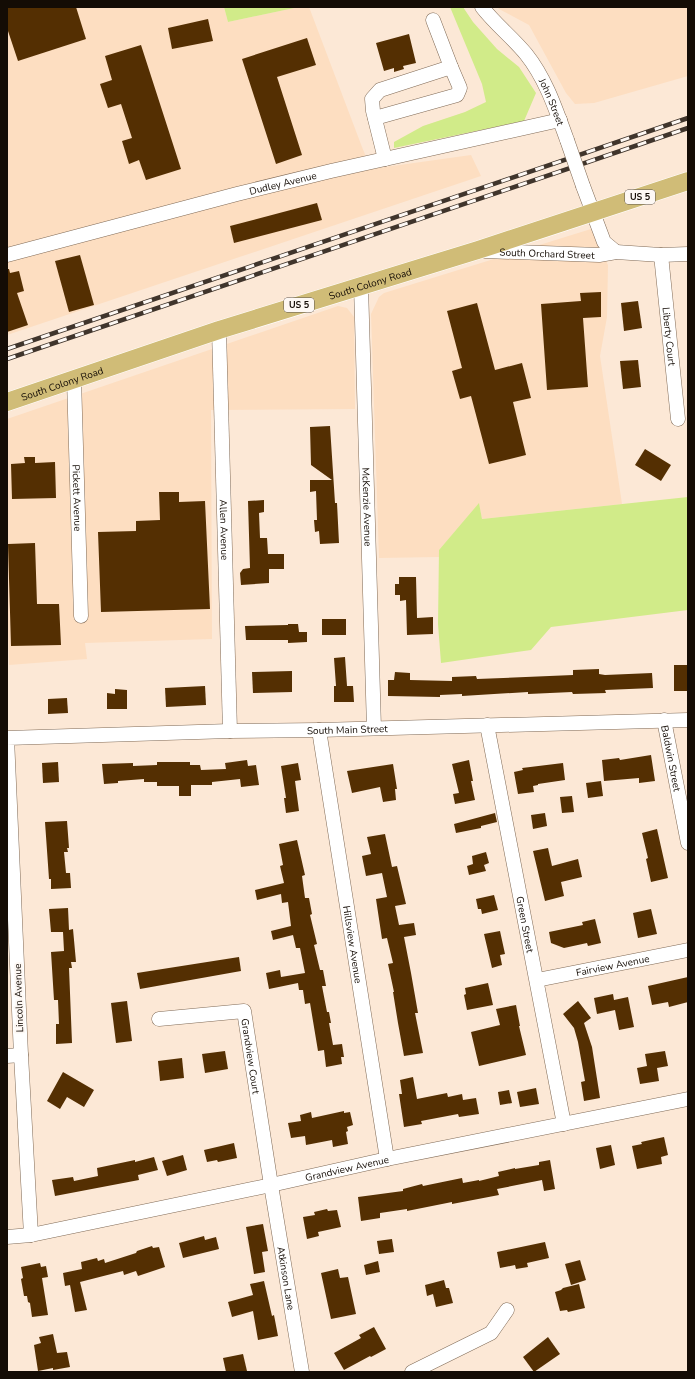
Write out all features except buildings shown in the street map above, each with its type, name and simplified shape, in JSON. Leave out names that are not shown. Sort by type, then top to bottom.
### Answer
[{"type":"main road","name":"South Colony Road","points":[[7,402],[219,330],[478,250],[688,181]]},
{"type":"street","name":"John Street","points":[[482,7],[526,54],[549,91],[592,213]]},
{"type":"street","points":[[375,118],[457,95],[460,88],[433,20]]},
{"type":"street","points":[[385,159],[372,99],[380,90],[451,67]]},
{"type":"street","name":"Dudley Avenue","points":[[7,255],[237,194],[560,120]]},
{"type":"street","name":"South Orchard Street","points":[[592,213],[604,242],[616,252]]},
{"type":"street","name":"South Orchard Street","points":[[478,250],[599,255],[616,252],[660,255],[688,254]]},
{"type":"street","name":"Liberty Court","points":[[660,255],[678,419]]},
{"type":"street","name":"McKenzie Avenue","points":[[361,286],[374,728]]},
{"type":"street","name":"Allen Avenue","points":[[219,330],[230,730]]},
{"type":"street","name":"Pickett Avenue","points":[[74,379],[81,616]]},
{"type":"street","name":"Baldwin Street","points":[[664,720],[688,843]]},
{"type":"street","name":"South Main Street","points":[[7,738],[230,730],[319,730],[688,720]]},
{"type":"street","name":"Green Street","points":[[487,725],[564,1124]]},
{"type":"street","name":"Hillsview Avenue","points":[[319,730],[386,1159]]},
{"type":"street","name":"Lincoln Avenue","points":[[7,738],[14,1056],[30,1235]]},
{"type":"street","name":"Fairview Avenue","points":[[537,980],[688,950]]},
{"type":"street","name":"Grandview Court","points":[[159,1019],[244,1011],[271,1185]]},
{"type":"street","name":"Grandview Avenue","points":[[7,1238],[30,1235],[271,1185],[386,1159],[688,1099]]},
{"type":"street","name":"Atkinson Lane","points":[[271,1185],[302,1372]]},
{"type":"street","points":[[412,1372],[491,1333],[507,1310]]},
{"type":"shaded area","points":[[7,7],[224,7],[228,22],[299,7],[309,7],[371,169],[471,155],[481,176],[7,335]]},
{"type":"shaded area","points":[[497,7],[688,7],[688,76],[594,103],[575,104],[566,93],[529,25]]},
{"type":"shaded area","points":[[591,229],[608,265],[607,317],[600,356],[622,504],[482,519],[479,504],[439,550],[439,557],[379,558],[371,314],[379,297],[384,293]]},
{"type":"shaded area","points":[[338,306],[347,308],[354,317],[355,409],[211,410],[212,639],[85,643],[87,659],[9,665],[7,593],[7,419]]},
{"type":"green space","points":[[224,7],[299,7],[228,22]]},
{"type":"green space","points":[[450,7],[463,7],[473,22],[497,49],[519,67],[536,93],[524,121],[394,148],[394,142],[423,126],[465,112],[486,102],[482,84]]},
{"type":"green space","points":[[688,497],[688,610],[551,627],[531,650],[441,663],[438,624],[439,550],[479,503],[482,519]]},
{"type":"railway","points":[[7,349],[688,118]]},
{"type":"railway","points":[[7,359],[688,128]]}]
